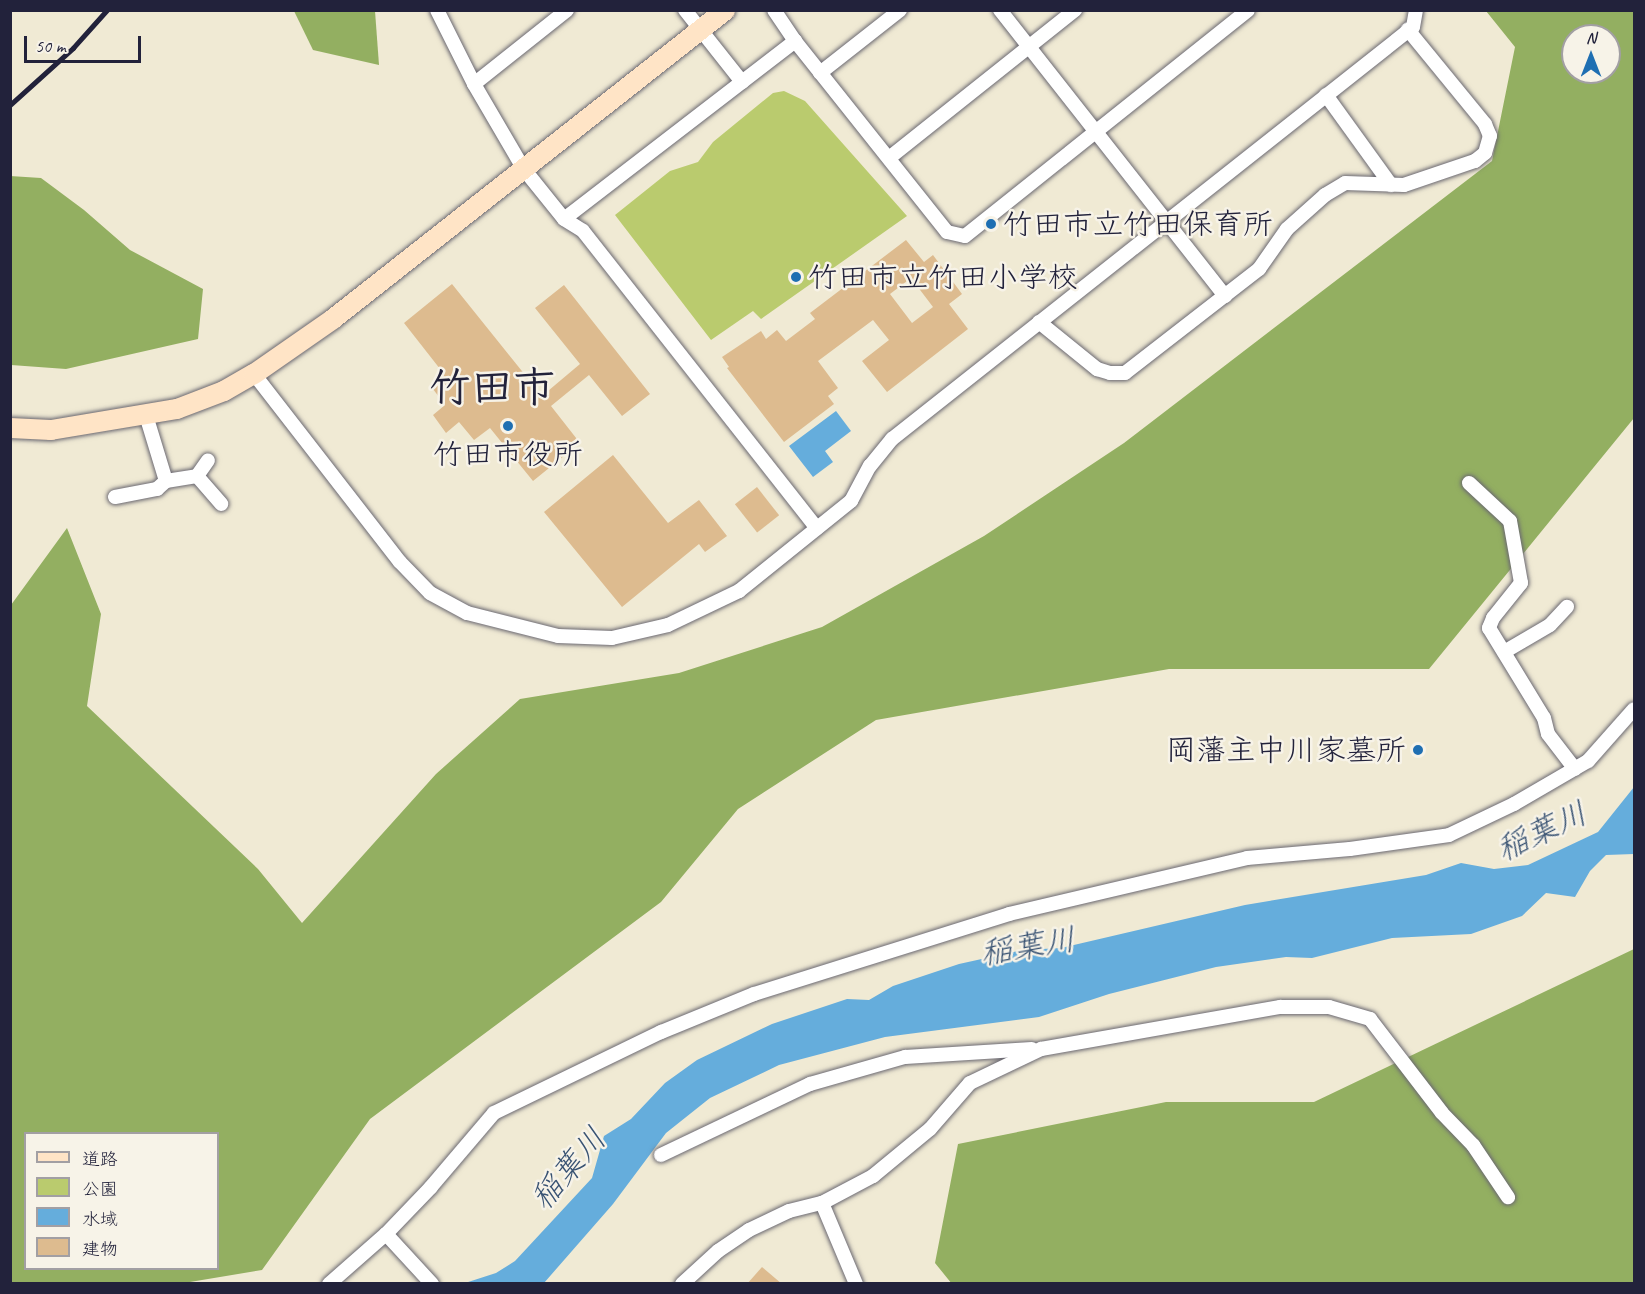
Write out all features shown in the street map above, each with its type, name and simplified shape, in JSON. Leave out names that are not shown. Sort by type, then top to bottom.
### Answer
[{"type":"street","points":[[437,10],[474,84],[523,168],[564,219],[583,231],[817,528]]},
{"type":"street","points":[[474,84],[567,10]]},
{"type":"street","points":[[686,10],[742,82]]},
{"type":"street","points":[[10,428],[51,430],[146,416],[177,409],[214,395],[254,374],[333,319],[725,10]]},
{"type":"street","points":[[774,10],[795,41],[947,232],[965,236],[1096,129],[1248,10]]},
{"type":"street","points":[[820,73],[900,10]]},
{"type":"street","points":[[1000,10],[1096,129],[1225,296]]},
{"type":"street","points":[[889,158],[1075,10]]},
{"type":"street","points":[[254,374],[400,562],[430,593],[467,613],[506,625],[558,636],[612,638],[668,625],[738,591],[851,501],[870,466],[892,439],[1413,27],[1416,10]]},
{"type":"street","points":[[1039,322],[1097,369],[1110,373],[1125,373],[1259,269],[1287,229],[1325,195],[1345,183],[1404,185],[1475,161],[1485,153],[1491,136],[1485,124],[1408,30]]},
{"type":"street","points":[[564,219],[795,41]]},
{"type":"street","points":[[1326,95],[1391,185]]},
{"type":"street","points":[[146,416],[166,481]]},
{"type":"street","points":[[115,497],[157,489],[166,481],[197,476],[208,459]]},
{"type":"street","points":[[197,476],[221,504]]},
{"type":"street","points":[[1469,483],[1510,521],[1521,583],[1493,618],[1489,628],[1544,718],[1548,734],[1575,769]]},
{"type":"street","points":[[1504,652],[1550,625],[1567,607]]},
{"type":"street","points":[[329,1284],[389,1237],[494,1113],[606,1056],[754,994],[1009,914],[1236,860],[1350,849],[1449,835],[1514,804],[1588,761],[1635,709]]},
{"type":"street","points":[[661,1155],[810,1084],[905,1057],[1041,1049],[1280,1007],[1329,1007],[1370,1019],[1442,1113],[1473,1145],[1508,1197]]},
{"type":"street","points":[[682,1284],[718,1251],[748,1230],[789,1211],[822,1203],[873,1176],[930,1130],[970,1083],[1041,1049]]},
{"type":"street","points":[[822,1203],[856,1284]]},
{"type":"street","points":[[389,1237],[432,1284]]},
{"type":"green space","points":[[294,11],[375,11],[379,65],[313,50]]},
{"type":"green space","points":[[1486,11],[1634,11],[1634,418],[1429,669],[1169,669],[876,720],[738,809],[661,902],[370,1119],[262,1270],[178,1284],[11,1284],[11,605],[67,528],[101,614],[87,706],[258,869],[302,923],[436,774],[520,699],[679,673],[822,627],[984,536],[1124,443],[1492,161],[1515,47]]},
{"type":"green space","points":[[784,91],[805,101],[907,216],[761,319],[753,311],[711,340],[615,215],[670,171],[698,162],[713,142],[773,93]]},
{"type":"green space","points":[[10,176],[41,178],[84,210],[130,250],[203,289],[198,339],[66,369],[11,365]]},
{"type":"green space","points":[[1634,949],[1634,1283],[952,1284],[935,1263],[958,1144],[1166,1102],[1314,1102]]},
{"type":"water","points":[[836,411],[851,431],[825,451],[833,462],[813,477],[789,446]]},
{"type":"water","points":[[1634,787],[1634,854],[1606,855],[1590,871],[1575,897],[1546,893],[1522,916],[1471,934],[1392,938],[1312,958],[1286,957],[1216,967],[1109,994],[1039,1017],[885,1037],[779,1065],[710,1098],[666,1133],[613,1204],[544,1283],[465,1283],[496,1273],[515,1261],[592,1178],[604,1136],[631,1119],[665,1083],[697,1060],[772,1024],[847,999],[869,1000],[893,986],[959,964],[1023,950],[1061,948],[1245,905],[1426,875],[1461,863],[1494,869],[1528,865],[1598,832]]},
{"type":"building","points":[[906,240],[924,262],[933,255],[962,294],[949,304],[968,329],[887,392],[862,361],[889,340],[873,320],[818,361],[838,388],[828,396],[834,404],[784,442],[727,368],[729,367],[722,357],[761,331],[766,339],[777,330],[786,341],[815,319],[810,313]],"holes":[[[911,278],[933,307],[912,323],[890,294]]]},
{"type":"building","points":[[452,284],[542,396],[580,364],[535,308],[564,285],[650,394],[622,416],[589,375],[551,406],[580,443],[533,481],[490,428],[474,440],[459,422],[446,433],[433,415],[445,405],[430,385],[444,374],[404,323]]},
{"type":"building","points":[[613,455],[668,523],[699,500],[727,536],[705,552],[699,544],[622,607],[544,512]]},
{"type":"building","points":[[757,487],[779,515],[757,533],[735,504]]},
{"type":"building","points":[[762,1267],[782,1284],[747,1284]]},
{"type":"railway","points":[[10,105],[73,48],[107,10]]},
{"type":"place","name":"竹田市立竹田保育所","points":[[991,224]]},
{"type":"place","name":"竹田市立竹田小学校","points":[[796,277]]},
{"type":"place","name":"竹田市役所","points":[[508,426]]},
{"type":"place","name":"岡藩主中川家墓所","points":[[1418,750]]},
{"type":"district","name":"竹田市","points":[[492,388]]},
{"type":"water label","name":"稲葉川","points":[[1542,832]]},
{"type":"water label","name":"稲葉川","points":[[1028,947]]},
{"type":"water label","name":"稲葉川","points":[[569,1169]]}]
